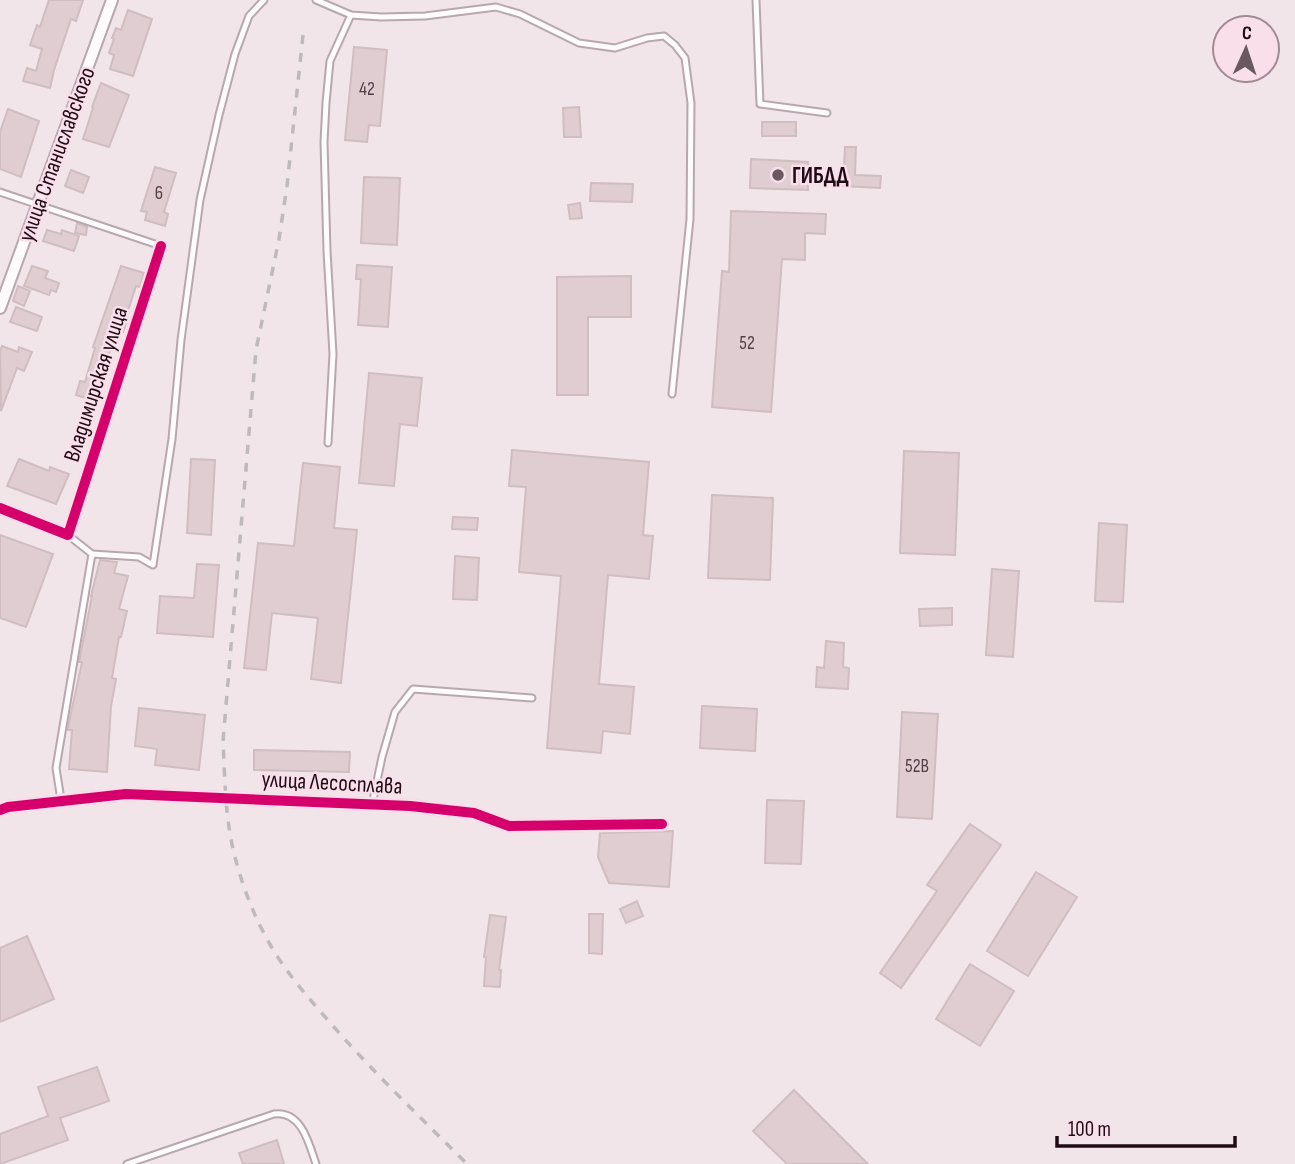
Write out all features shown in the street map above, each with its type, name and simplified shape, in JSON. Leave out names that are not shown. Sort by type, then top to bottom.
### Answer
[{"type":"street","name":"улица Станиславского","points":[[0,308],[112,0]]},
{"type":"street","name":"Владимирская улица","points":[[68,535],[161,246]]},
{"type":"street","points":[[0,509],[68,535]]},
{"type":"street","name":"улица Лесосплава","points":[[0,810],[126,794],[410,806],[474,813],[509,826],[662,824]]},
{"type":"lane","points":[[68,535],[92,554],[139,557],[153,565],[172,439],[181,340],[200,200],[235,54],[249,16],[264,0]]},
{"type":"lane","points":[[316,0],[333,3],[351,15],[381,17],[425,16],[496,7],[529,18],[579,43],[615,48],[647,38],[664,36],[675,45],[685,58],[691,103],[690,219],[672,394]]},
{"type":"lane","points":[[756,0],[760,104],[827,113]]},
{"type":"lane","points":[[328,443],[333,354],[324,142],[330,61],[351,15]]},
{"type":"lane","points":[[0,192],[161,246]]},
{"type":"lane","points":[[61,801],[56,768],[92,554]]},
{"type":"lane","points":[[372,805],[395,712],[413,689],[532,698]]},
{"type":"lane","points":[[127,1164],[283,1112],[295,1118],[316,1164]]},
{"type":"building","points":[[49,0],[83,0],[76,21],[71,19],[50,88],[23,81],[27,68],[36,71],[42,49],[30,45],[37,25],[40,27]]},
{"type":"building","points":[[128,10],[152,19],[133,76],[110,69],[114,55],[109,53],[114,39],[112,38],[116,28],[121,30]]},
{"type":"building","points":[[354,47],[387,50],[380,126],[369,125],[367,142],[345,140]]},
{"type":"building","points":[[101,83],[129,95],[109,147],[83,139]]},
{"type":"building","points":[[579,107],[581,137],[564,137],[563,108]]},
{"type":"building","points":[[8,109],[39,121],[21,177],[0,169],[0,132]]},
{"type":"building","points":[[762,122],[796,122],[796,136],[762,136]]},
{"type":"building","points":[[845,147],[856,147],[855,175],[881,176],[880,188],[843,186]]},
{"type":"building","points":[[751,159],[808,162],[808,190],[750,188]]},
{"type":"building","points":[[155,167],[176,173],[164,212],[168,214],[165,226],[145,220],[147,212],[141,211]]},
{"type":"building","points":[[71,170],[89,177],[83,193],[65,186]]},
{"type":"building","points":[[364,177],[400,178],[397,245],[361,243]]},
{"type":"building","points":[[591,183],[633,184],[632,202],[590,201]]},
{"type":"building","points":[[580,203],[582,218],[570,219],[568,205]]},
{"type":"building","points":[[731,211],[826,214],[825,234],[805,233],[805,260],[782,259],[771,412],[712,407],[722,271],[729,272]]},
{"type":"building","points":[[77,223],[87,227],[86,235],[75,233]]},
{"type":"building","points":[[47,230],[61,234],[62,230],[79,236],[74,251],[43,241]]},
{"type":"building","points":[[357,265],[392,267],[388,327],[358,325],[361,279],[356,279]]},
{"type":"building","points":[[32,266],[48,271],[45,278],[59,283],[56,292],[51,290],[49,295],[24,286]]},
{"type":"building","points":[[121,266],[144,273],[140,287],[136,286],[123,332],[117,330],[96,401],[76,395],[80,381],[85,382],[95,348],[93,347]]},
{"type":"building","points":[[631,276],[631,317],[588,317],[588,395],[557,395],[557,277]]},
{"type":"building","points":[[18,286],[30,291],[24,306],[13,301]]},
{"type":"building","points":[[16,307],[42,317],[37,331],[10,322]]},
{"type":"building","points":[[2,346],[18,352],[19,347],[32,352],[24,371],[17,368],[1,411],[0,351]]},
{"type":"building","points":[[369,373],[422,378],[417,426],[400,424],[394,486],[359,483]]},
{"type":"building","points":[[512,450],[649,462],[643,535],[653,536],[649,579],[608,575],[599,684],[634,687],[630,734],[603,731],[601,753],[547,748],[561,576],[519,572],[526,487],[509,486]]},
{"type":"building","points":[[904,451],[959,453],[955,555],[900,553]]},
{"type":"building","points":[[19,459],[49,471],[50,467],[69,474],[56,504],[7,486]]},
{"type":"building","points":[[191,459],[215,460],[211,535],[187,533]]},
{"type":"building","points":[[303,463],[340,467],[334,528],[357,530],[341,683],[311,679],[318,618],[272,613],[266,670],[244,668],[258,543],[294,546]]},
{"type":"building","points":[[712,495],[773,498],[770,580],[708,578]]},
{"type":"building","points":[[453,517],[478,518],[477,530],[452,529]]},
{"type":"building","points":[[1099,523],[1127,525],[1123,602],[1095,601]]},
{"type":"building","points":[[0,535],[53,554],[26,627],[0,618]]},
{"type":"building","points":[[455,556],[479,558],[477,600],[453,599]]},
{"type":"building","points":[[100,560],[117,562],[114,573],[128,576],[119,609],[127,611],[119,637],[112,678],[116,679],[111,706],[107,772],[69,769],[72,730],[68,730],[68,727]]},
{"type":"building","points":[[197,564],[219,565],[213,637],[157,633],[160,596],[194,598]]},
{"type":"building","points":[[992,569],[1019,571],[1013,657],[986,655]]},
{"type":"building","points":[[952,608],[952,625],[920,626],[919,609]]},
{"type":"building","points":[[826,641],[844,643],[843,667],[849,668],[848,689],[816,687],[817,667],[824,668]]},
{"type":"building","points":[[702,706],[757,709],[755,751],[700,748]]},
{"type":"building","points":[[139,708],[205,715],[199,770],[155,765],[157,749],[135,746]]},
{"type":"building","points":[[902,712],[938,714],[932,819],[897,817]]},
{"type":"building","points":[[254,750],[350,752],[349,772],[254,770]]},
{"type":"building","points":[[767,800],[804,801],[801,864],[765,863]]},
{"type":"building","points":[[970,824],[1001,845],[901,988],[880,973],[937,891],[927,885]]},
{"type":"building","points":[[673,831],[669,887],[609,883],[598,857],[600,833]]},
{"type":"building","points":[[1036,872],[1077,897],[1028,976],[987,951]]},
{"type":"building","points":[[637,901],[643,916],[626,923],[620,909]]},
{"type":"building","points":[[589,914],[603,914],[602,954],[589,953]]},
{"type":"building","points":[[490,915],[506,917],[499,970],[500,987],[484,986],[484,957]]},
{"type":"building","points":[[27,936],[54,999],[0,1022],[0,948]]},
{"type":"building","points":[[970,964],[1014,991],[980,1046],[936,1019]]},
{"type":"building","points":[[97,1067],[109,1101],[60,1118],[68,1140],[0,1164],[0,1134],[48,1116],[38,1087]]},
{"type":"building","points":[[794,1090],[868,1164],[787,1164],[753,1131]]},
{"type":"building","points":[[277,1140],[284,1164],[243,1164],[239,1153]]},
{"type":"railway","points":[[303,35],[287,186],[256,350],[223,741],[229,829],[238,869],[250,903],[265,936],[283,965],[360,1056],[467,1164]]},
{"type":"cycle path","points":[[0,508],[68,535],[161,246]]},
{"type":"cycle path","points":[[0,810],[126,794],[410,806],[474,813],[509,826],[662,824]]},
{"type":"place","name":"ГИБДД","points":[[778,175]]}]
